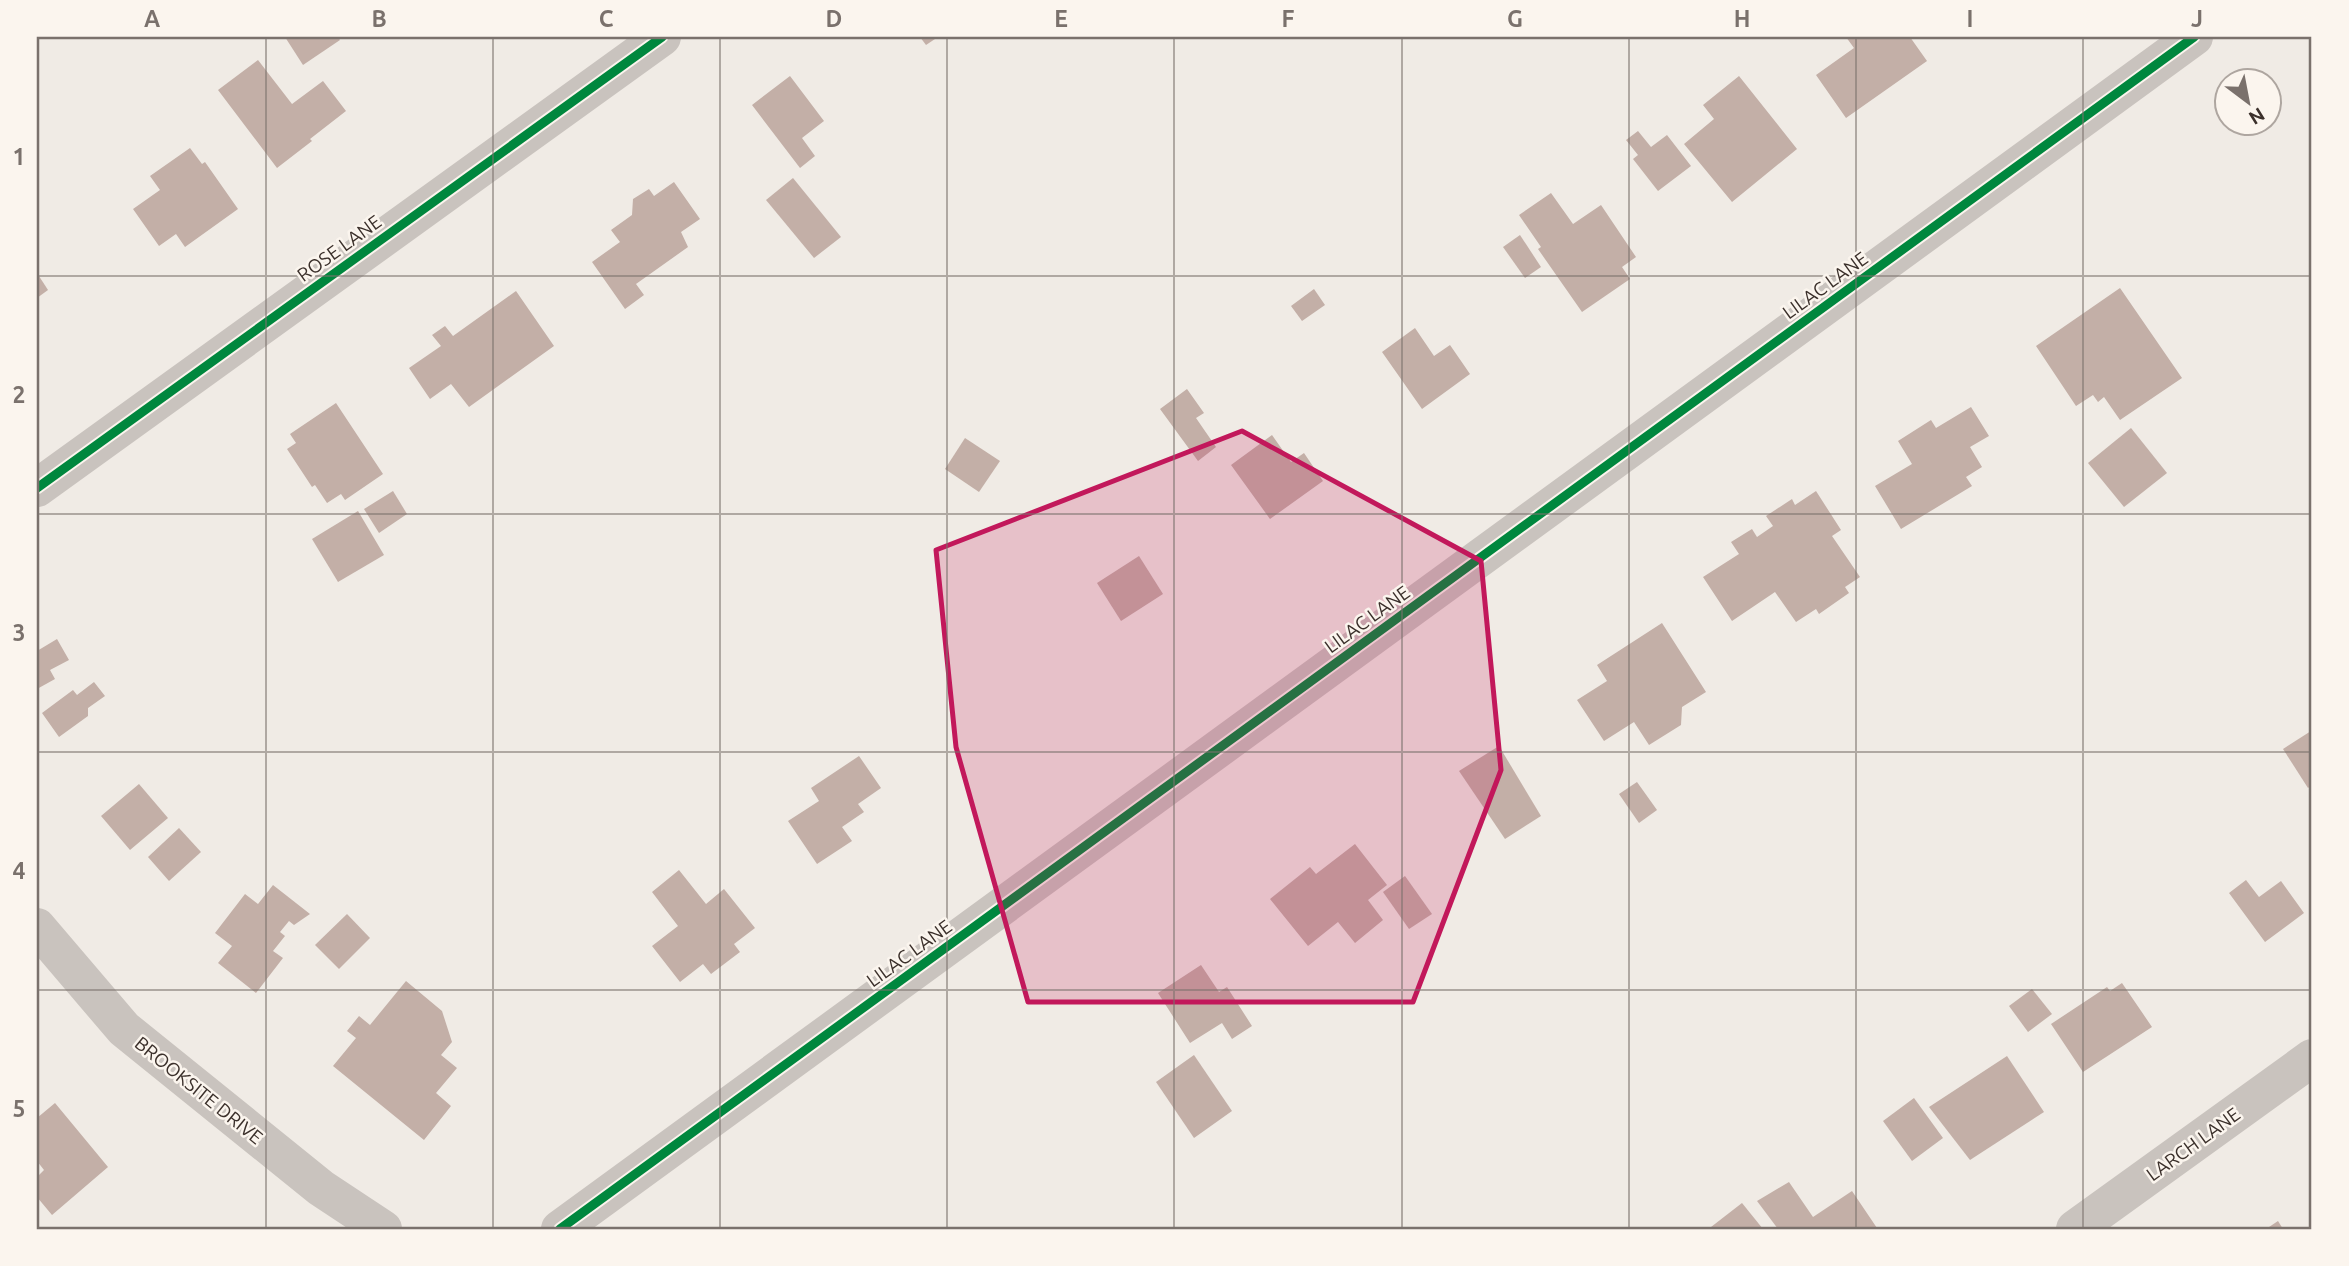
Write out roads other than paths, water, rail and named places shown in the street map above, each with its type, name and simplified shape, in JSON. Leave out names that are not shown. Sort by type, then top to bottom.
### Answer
[{"type":"street","name":"ROSE LANE","points":[[37,488],[662,37]]},
{"type":"street","name":"LILAC LANE","points":[[560,1229],[2194,37]]},
{"type":"street","name":"BROOKSITE DRIVE","points":[[37,927],[124,1029],[321,1188],[383,1229]]},
{"type":"street","name":"LARCH LANE","points":[[2075,1229],[2312,1058]]}]
